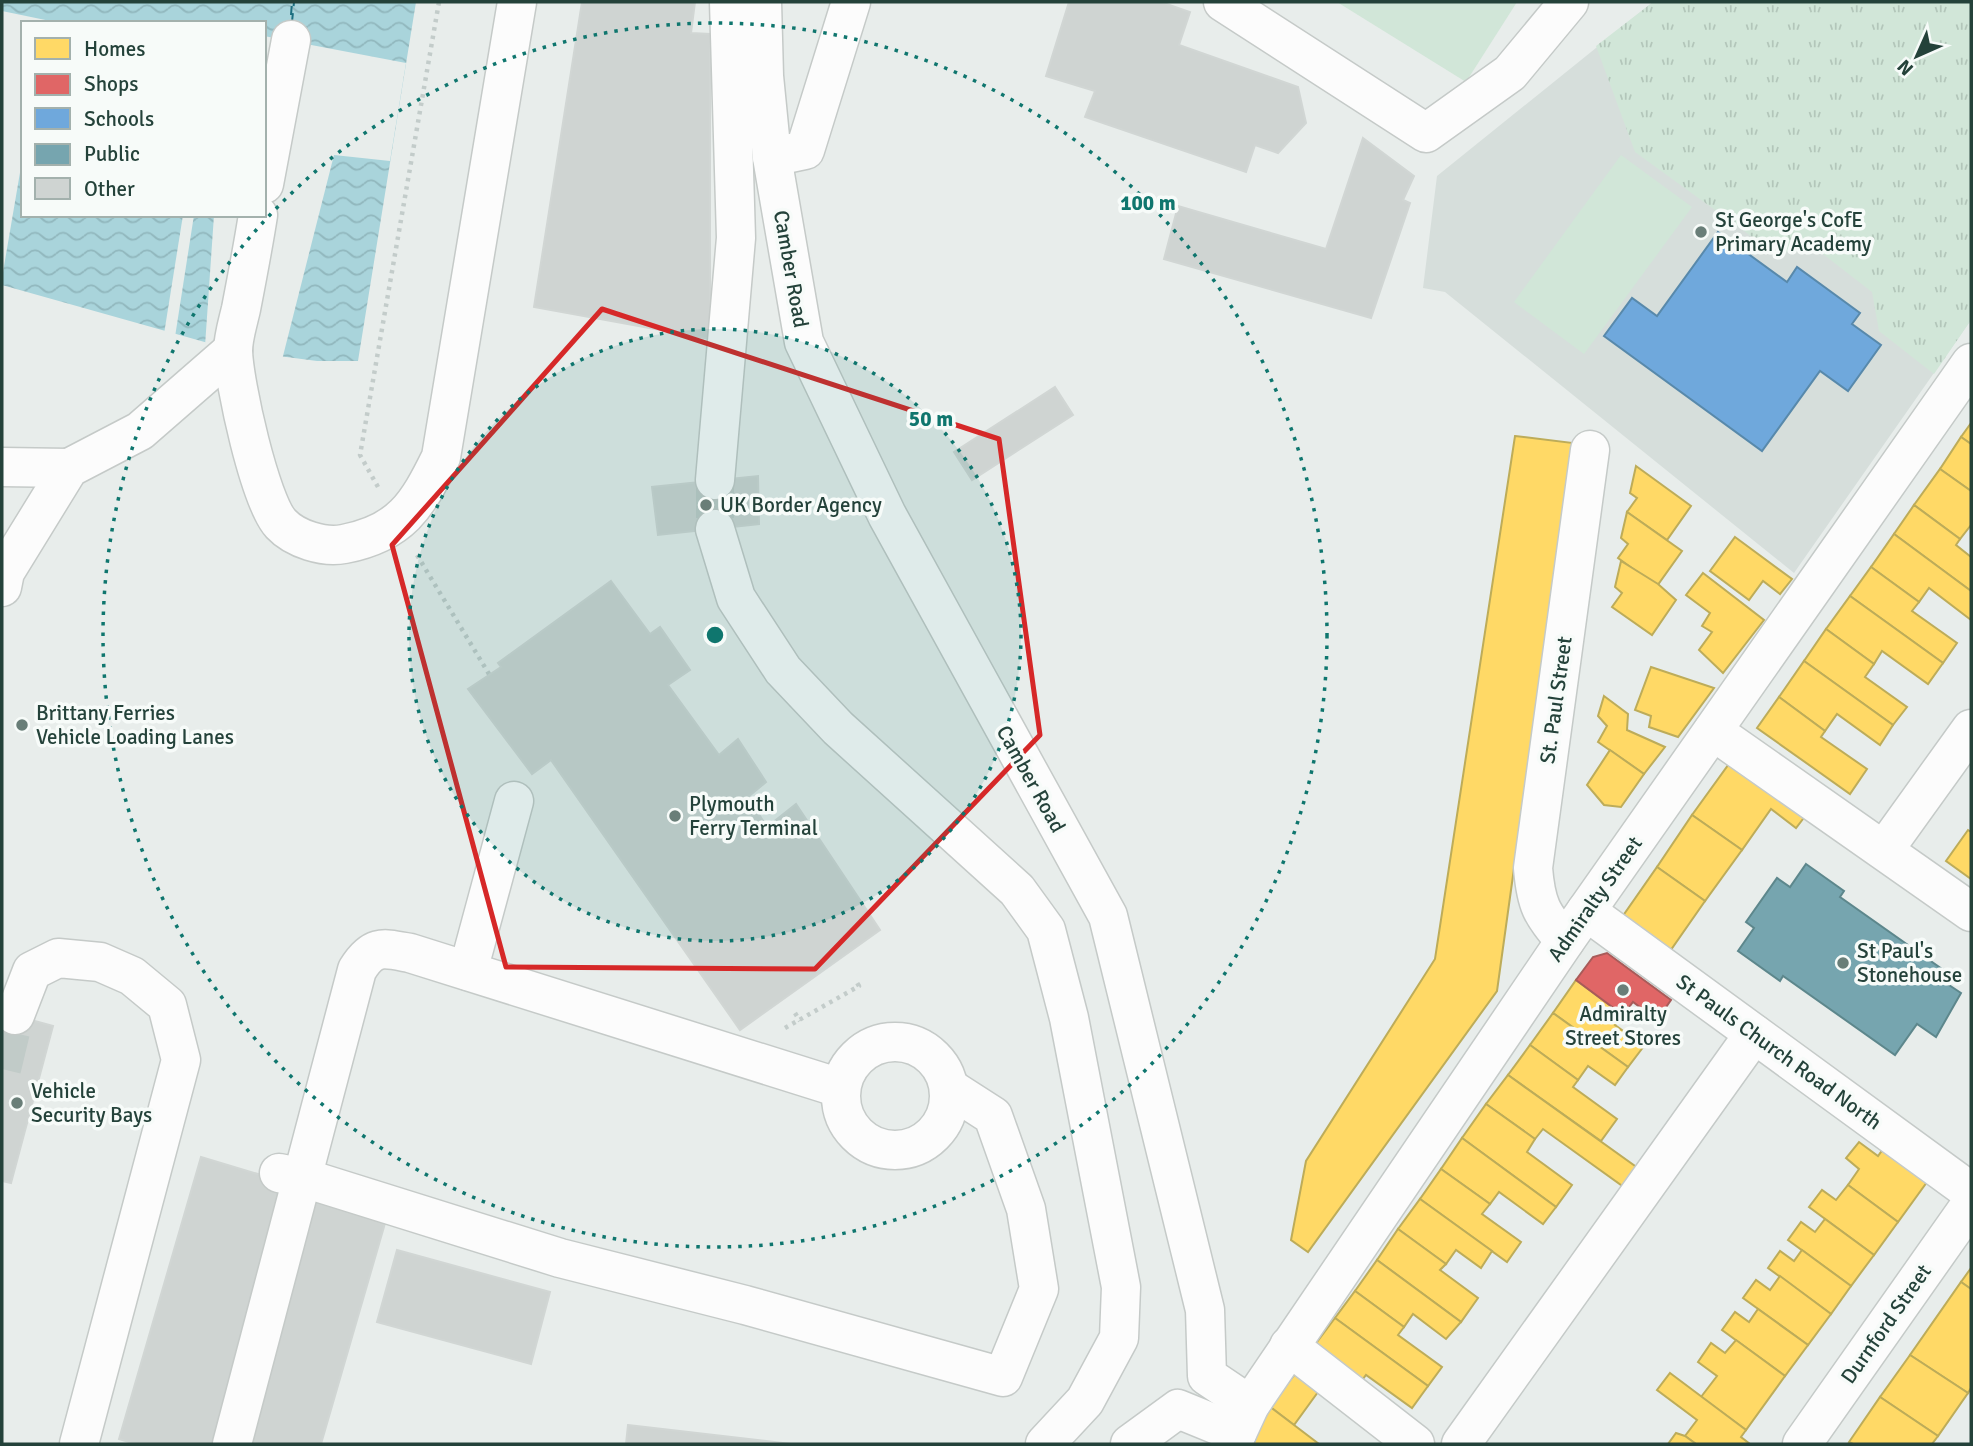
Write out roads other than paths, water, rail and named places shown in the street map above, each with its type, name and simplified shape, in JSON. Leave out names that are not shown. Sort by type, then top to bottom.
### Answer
[{"type":"street","points":[[258,217],[233,350],[264,496],[281,524],[307,540],[337,545],[368,540],[398,524],[421,498],[441,457],[517,2]]},
{"type":"street","points":[[715,480],[736,238],[729,2]]},
{"type":"street","name":"Camber Road","points":[[762,2],[764,76],[772,157],[804,342],[887,515],[1108,916],[1205,1310],[1207,1376],[1240,1428]]},
{"type":"street","points":[[772,157],[805,150],[851,2]]},
{"type":"street","points":[[1223,2],[1426,133],[1510,73],[1569,2]]},
{"type":"street","points":[[266,173],[291,40]]},
{"type":"street","points":[[2,467],[69,468],[141,431],[233,350]]},
{"type":"street","name":"Admiralty Street","points":[[1240,1428],[1289,1346],[1576,926],[1971,363]]},
{"type":"street","name":"St. Paul Street","points":[[1576,926],[1542,916],[1535,895],[1533,868],[1590,450]]},
{"type":"street","points":[[2,587],[5,572],[69,468]]},
{"type":"street","points":[[715,529],[736,598],[783,670],[838,728],[1017,890],[1046,930],[1069,1018],[1121,1287],[1119,1338],[1085,1401],[1045,1444]]},
{"type":"street","points":[[1884,850],[1971,729]]},
{"type":"street","points":[[1713,731],[1971,912]]},
{"type":"street","points":[[468,971],[514,801]]},
{"type":"street","name":"St Pauls Church Road North","points":[[1576,926],[1754,1034],[1971,1192]]},
{"type":"street","points":[[232,1444],[292,1176],[357,970],[366,954],[383,948],[468,971],[840,1088]]},
{"type":"street","points":[[15,1015],[32,971],[58,958],[100,962],[132,976],[167,1005],[181,1060],[79,1444]]},
{"type":"street","points":[[1461,1444],[1754,1034]]},
{"type":"street","points":[[908,1041],[941,1063],[951,1089],[948,1113],[927,1141],[903,1150],[885,1150],[865,1142],[848,1124],[841,1104],[840,1088],[855,1057],[873,1045],[908,1041]]},
{"type":"street","points":[[292,1176],[560,1258],[795,1318],[1003,1377],[1039,1289],[1026,1209],[993,1116],[951,1089]]},
{"type":"street","name":"Durnford Street","points":[[1802,1444],[1971,1204]]},
{"type":"street","points":[[1289,1346],[1415,1444]]},
{"type":"street","points":[[1140,1440],[1178,1409],[1240,1428]]},
{"type":"water","points":[[2,2],[416,2],[358,361],[317,361],[233,350],[2,285]]},
{"type":"tunnel","points":[[715,480],[715,529]]},
{"type":"tunnel","points":[[2,1069],[15,1015]]},
{"type":"place","name":"St George's CofE Primary Academy","points":[[1701,232]]},
{"type":"place","name":"UK Border Agency","points":[[706,505]]},
{"type":"place","name":"Brittany Ferries Vehicle Loading Lanes","points":[[22,725]]},
{"type":"place","name":"Plymouth Ferry Terminal","points":[[675,816]]},
{"type":"place","name":"St Paul's Stonehouse","points":[[1843,963]]},
{"type":"place","name":"Admiralty Street Stores","points":[[1623,990]]},
{"type":"place","name":"Vehicle Security Bays","points":[[17,1103]]}]
